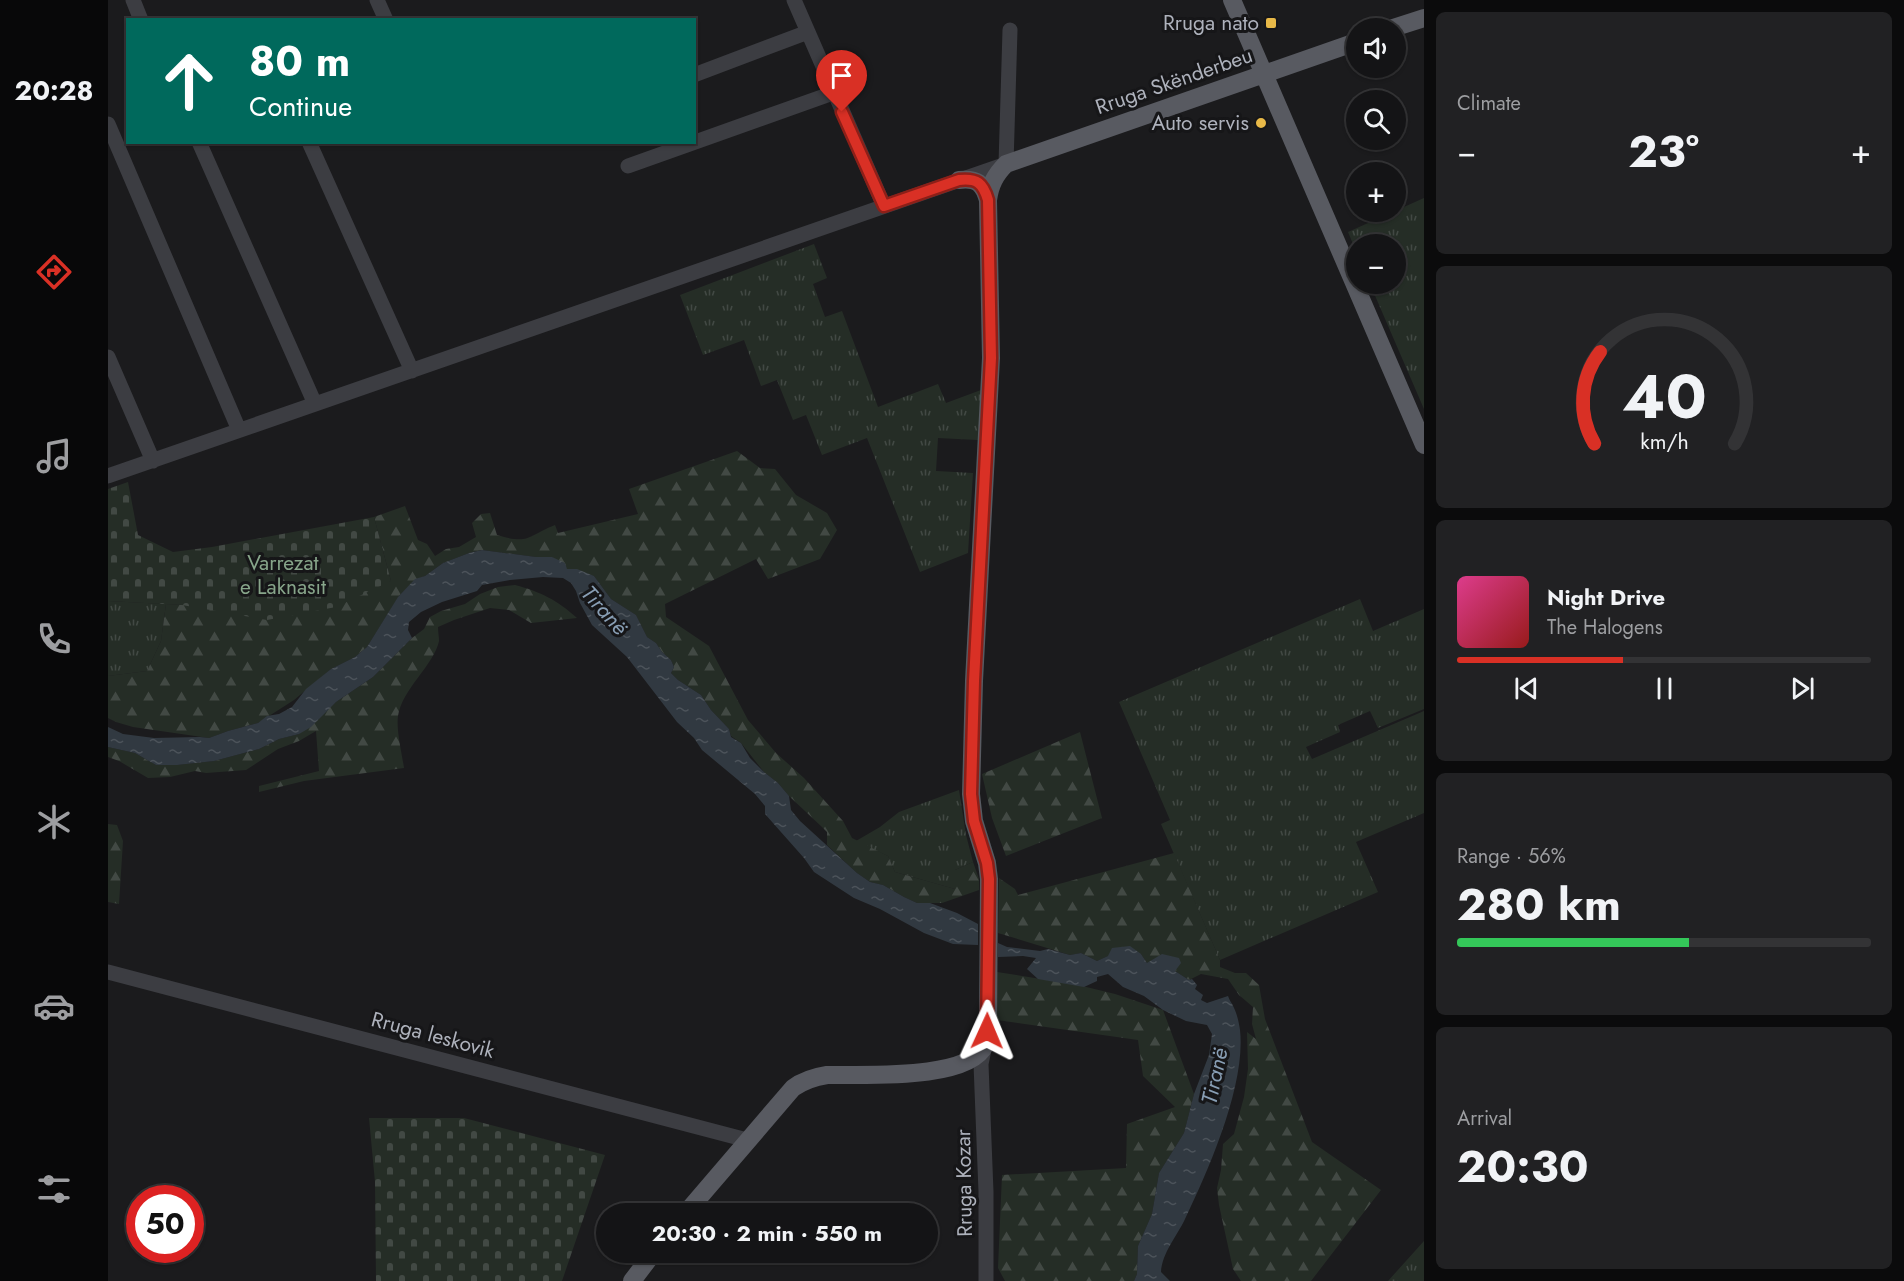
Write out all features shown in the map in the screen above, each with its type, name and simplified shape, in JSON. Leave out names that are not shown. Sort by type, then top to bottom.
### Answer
[{"type":"main road","points":[[1232,0],[1424,445]]},
{"type":"main road","points":[[1406,24],[1424,18]]},
{"type":"main road","name":"Rruga Skënderbeu","points":[[1006,164],[1346,45]]},
{"type":"main road","points":[[694,1203],[793,1088],[808,1079],[827,1075],[918,1073],[953,1068],[976,1056],[986,1038],[989,879],[987,863],[974,821],[971,794],[975,647],[991,358],[988,200],[997,172],[1006,164]]},
{"type":"main road","points":[[959,180],[971,179],[979,183],[985,189],[988,200]]},
{"type":"main road","points":[[632,1281],[646,1263]]},
{"type":"street","points":[[133,0],[140,18]]},
{"type":"street","points":[[377,0],[385,18]]},
{"type":"street","points":[[794,0],[884,206]]},
{"type":"street","points":[[108,476],[1006,164],[1010,30]]},
{"type":"street","points":[[696,74],[808,32]]},
{"type":"street","points":[[696,142],[833,93]]},
{"type":"street","points":[[108,124],[239,430]]},
{"type":"street","points":[[200,144],[315,404]]},
{"type":"street","points":[[310,144],[412,371]]},
{"type":"street","points":[[628,166],[690,144]]},
{"type":"street","points":[[108,357],[153,460]]},
{"type":"street","name":"Rruga leskovik","points":[[108,972],[747,1140]]},
{"type":"street","name":"Rruga Kozar","points":[[986,1038],[981,1064],[986,1192],[986,1281]]},
{"type":"street","points":[[953,1068],[968,1071],[976,1076],[981,1084]]},
{"type":"green space","points":[[1424,198],[1424,409],[1374,294],[1406,294],[1406,234],[1349,234],[1348,232],[1370,222],[1406,222],[1406,206]]},
{"type":"green space","points":[[814,244],[827,278],[813,284],[825,317],[842,311],[878,407],[938,384],[946,403],[981,390],[978,440],[938,438],[936,471],[973,473],[968,553],[920,572],[867,438],[822,455],[806,415],[793,420],[777,380],[761,386],[744,340],[703,355],[680,295]]},
{"type":"green space","points":[[737,451],[760,468],[775,469],[796,495],[827,513],[837,530],[820,559],[768,579],[756,559],[665,604],[666,617],[709,646],[748,720],[776,753],[804,778],[843,821],[852,838],[888,856],[895,872],[955,889],[955,870],[973,862],[979,879],[979,890],[942,903],[917,903],[883,885],[870,882],[857,873],[827,845],[827,832],[764,772],[741,743],[731,736],[729,729],[711,710],[701,695],[671,673],[674,667],[671,660],[656,643],[647,637],[636,615],[611,599],[594,576],[567,569],[552,557],[482,550],[443,563],[415,580],[399,596],[367,647],[355,657],[331,669],[294,700],[258,723],[209,738],[133,727],[108,718],[108,676],[147,671],[161,641],[166,604],[182,605],[391,581],[374,517],[405,506],[418,540],[427,544],[435,556],[446,549],[459,547],[476,537],[472,523],[481,514],[490,513],[497,535],[522,539],[555,525],[558,533],[638,514],[629,489]]},
{"type":"green space","name":"Varrezat e Laknasit","points":[[128,482],[138,535],[173,552],[374,517],[391,581],[336,607],[267,620],[182,605],[108,601],[108,489]]},
{"type":"green space","points":[[515,585],[548,597],[577,618],[531,623],[509,610],[490,608],[438,627],[439,641],[436,650],[405,696],[398,716],[398,735],[404,768],[304,781],[259,792],[259,786],[319,771],[316,731],[278,749],[246,770],[206,773],[195,771],[170,777],[148,778],[108,757],[108,747],[135,753],[156,765],[214,761],[259,749],[279,739],[299,734],[336,702],[373,677],[424,629],[430,617],[465,604],[480,594],[498,587]]},
{"type":"green space","points":[[1360,599],[1373,631],[1424,609],[1424,709],[1378,728],[1370,711],[1338,725],[1340,732],[1306,747],[1312,759],[1424,711],[1424,813],[1356,842],[1378,892],[1220,960],[1161,824],[1170,820],[1119,702]]},
{"type":"green space","points":[[108,601],[166,604],[161,641],[147,671],[108,676]]},
{"type":"green space","points":[[1080,732],[1102,818],[1006,856],[992,818],[982,774]]},
{"type":"green space","points":[[959,790],[973,862],[955,870],[955,889],[895,872],[888,856],[856,841],[880,827],[899,812]]},
{"type":"green space","points":[[108,824],[117,825],[123,841],[119,904],[108,902]]},
{"type":"green space","points":[[1174,853],[1220,960],[1220,967],[1235,973],[1246,973],[1259,985],[1265,1019],[1312,1142],[1381,1190],[1311,1281],[1241,1281],[1233,1269],[1217,1188],[1223,1144],[1234,1134],[1244,1097],[1248,1069],[1247,1032],[1256,1039],[1252,1024],[1253,1007],[1239,995],[1228,979],[1201,974],[1189,980],[1175,971],[1147,963],[1141,954],[1108,956],[1097,961],[1081,953],[1070,955],[998,933],[999,878],[1015,889],[1018,895]]},
{"type":"green space","points":[[997,972],[1078,985],[1115,994],[1163,1010],[1194,1094],[1184,1133],[1159,1173],[1152,1214],[1138,1246],[1137,1274],[1134,1281],[1005,1281],[998,1268],[1002,1175],[1126,1168],[1127,1124],[1175,1107],[1143,1076],[1138,1040],[997,1020]]},
{"type":"green space","points":[[369,1118],[464,1118],[605,1155],[562,1281],[376,1281],[375,1182]]},
{"type":"green space","points":[[1424,1241],[1424,1281],[1388,1281]]},
{"type":"water","name":"Tiranë","points":[[482,550],[552,557],[565,563],[567,569],[577,569],[594,576],[611,599],[636,615],[647,637],[656,643],[671,660],[674,667],[671,673],[701,695],[711,710],[729,729],[731,737],[741,743],[750,758],[789,796],[791,810],[800,821],[870,882],[883,885],[917,903],[930,903],[957,913],[978,924],[978,945],[953,944],[924,933],[854,898],[814,872],[765,814],[765,806],[755,794],[702,750],[694,738],[677,722],[627,657],[592,625],[576,591],[571,583],[563,578],[543,577],[482,585],[477,591],[442,602],[421,612],[409,622],[408,630],[412,638],[373,677],[336,702],[311,727],[259,749],[214,761],[156,765],[135,753],[108,747],[108,727],[123,734],[154,738],[209,738],[258,723],[267,716],[279,714],[292,707],[306,689],[331,669],[355,657],[367,647],[398,597],[415,579],[425,576],[443,563]]},
{"type":"water","name":"Tiranë","points":[[998,943],[1007,947],[1040,951],[1048,949],[1070,955],[1081,953],[1097,961],[1108,956],[1112,948],[1130,946],[1141,954],[1147,963],[1162,954],[1179,958],[1181,963],[1175,971],[1189,980],[1192,979],[1197,985],[1195,989],[1203,995],[1201,1000],[1207,1003],[1228,996],[1240,1027],[1240,1052],[1232,1101],[1205,1176],[1164,1258],[1161,1272],[1170,1281],[1134,1281],[1137,1274],[1138,1246],[1152,1214],[1159,1173],[1184,1133],[1194,1094],[1209,1055],[1212,1034],[1207,1025],[1186,1021],[1163,1010],[1144,996],[1123,987],[1108,974],[1097,977],[1097,981],[1084,987],[1038,979],[1027,969],[1036,958],[998,957]]},
{"type":"place","name":"Rruga nato","points":[[1271,23]]},
{"type":"place","name":"Auto servis","points":[[1261,123]]},
{"type":"route","points":[[842,112],[884,206],[959,180],[971,179],[985,189],[988,200],[991,358],[978,590],[971,794],[974,821],[987,863],[989,879],[987,1031]]}]
